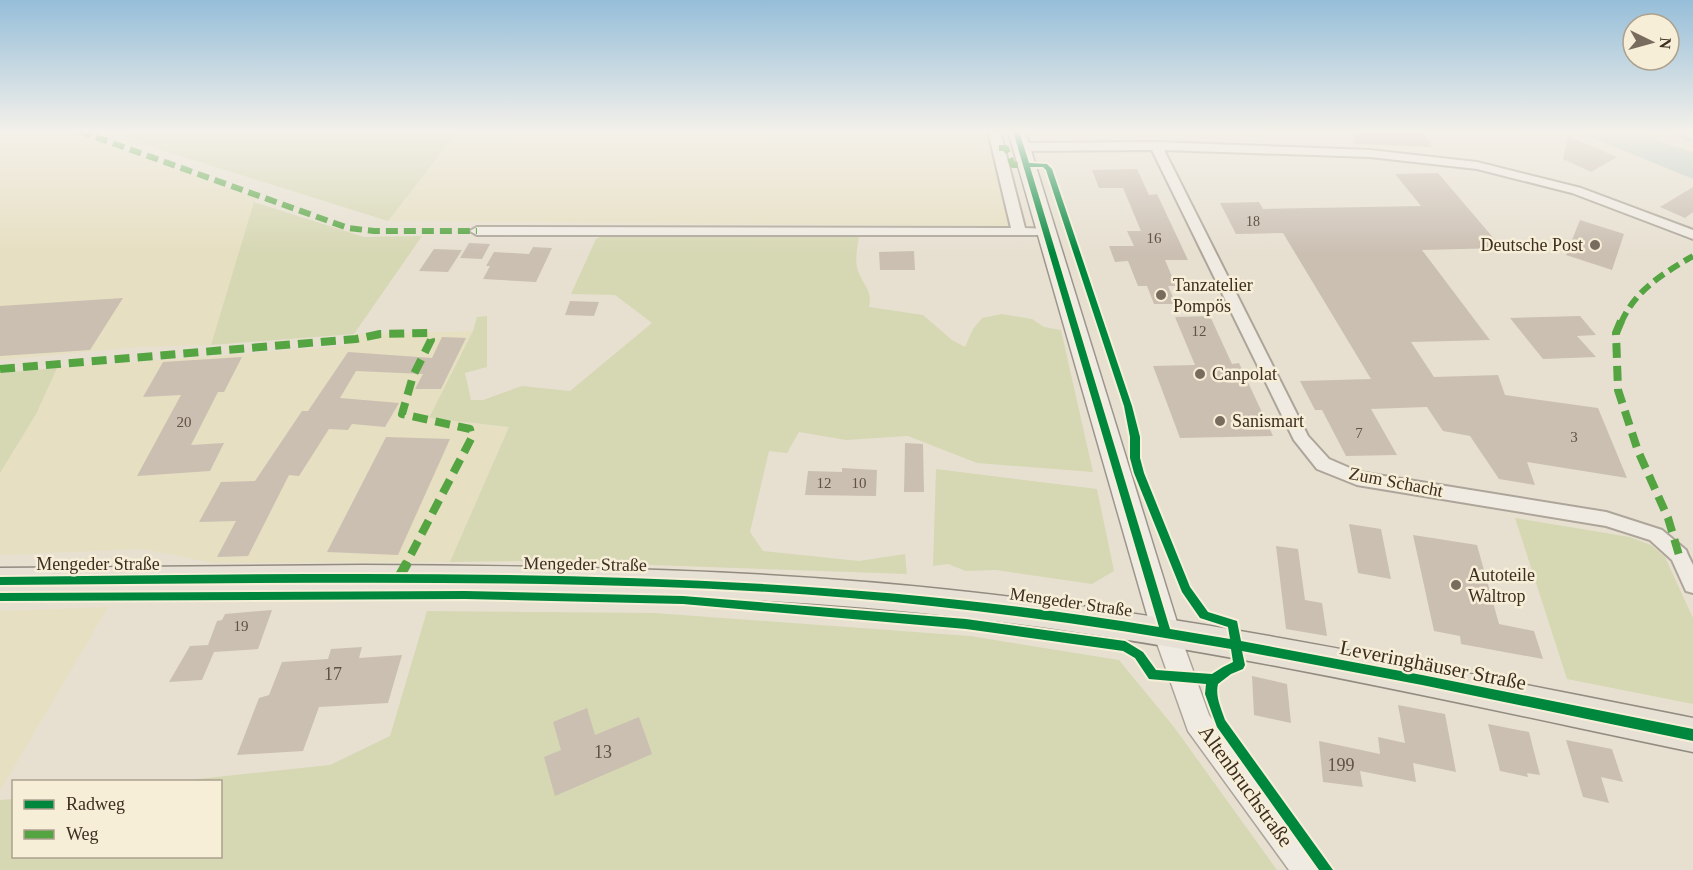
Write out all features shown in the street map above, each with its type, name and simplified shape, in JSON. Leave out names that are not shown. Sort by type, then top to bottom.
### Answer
[{"type":"main road","points":[[1028,172],[1166,632]]},
{"type":"main road","name":"Mengeder Straße","points":[[0,581],[470,578],[686,583],[967,605],[1166,632]]},
{"type":"main road","name":"Leveringhäuser Straße","points":[[1166,632],[1693,735]]},
{"type":"street","points":[[1004,172],[1019,232]]},
{"type":"street","name":"Zum Schacht","points":[[1169,172],[1302,440],[1323,464],[1358,478],[1616,522],[1656,535],[1679,555],[1693,585]]},
{"type":"street","points":[[1507,172],[1564,186],[1654,218],[1693,235]]},
{"type":"street","points":[[477,231],[1046,232]]},
{"type":"street","name":"Altenbruchstraße","points":[[1166,632],[1198,722],[1307,870]]},
{"type":"shaded area","points":[[0,172],[183,172],[256,198],[211,345],[140,347],[0,360]]},
{"type":"shaded area","points":[[426,172],[1001,172],[1005,185],[1002,189],[1008,226],[388,221]]},
{"type":"shaded area","points":[[1675,172],[1693,172],[1693,179]]},
{"type":"shaded area","points":[[473,331],[429,418],[509,427],[450,562],[213,563],[144,549],[0,555],[0,473],[36,414],[57,368],[343,346],[354,334]]},
{"type":"shaded area","points":[[108,607],[0,791],[0,611]]},
{"type":"green space","points":[[230,172],[426,172],[388,221]]},
{"type":"green space","points":[[254,202],[364,237],[422,236],[354,334],[211,345]]},
{"type":"green space","points":[[859,235],[857,267],[869,292],[869,307],[923,315],[952,340],[965,347],[973,329],[982,318],[1002,314],[1032,319],[1044,327],[1061,330],[1093,472],[977,463],[908,436],[846,440],[799,432],[787,453],[769,451],[750,532],[763,551],[859,561],[905,554],[907,574],[536,561],[450,562],[509,427],[429,418],[473,331],[477,317],[487,316],[487,367],[465,373],[471,400],[483,400],[522,386],[570,391],[652,323],[615,295],[571,294],[596,239],[601,236]]},
{"type":"green space","points":[[57,368],[36,414],[0,473],[0,373]]},
{"type":"green space","points":[[936,469],[1097,489],[1114,571],[1092,584],[996,570],[966,571],[948,564],[933,566]]},
{"type":"green space","points":[[1515,518],[1630,537],[1651,545],[1665,557],[1693,618],[1693,704],[1567,679]]},
{"type":"green space","points":[[427,611],[654,613],[970,636],[1119,660],[1174,727],[1277,870],[0,870],[0,800],[12,799],[12,858],[222,858],[222,780],[188,780],[330,765],[390,736]]},
{"type":"building","points":[[1093,172],[1138,172],[1149,195],[1157,194],[1188,260],[1165,260],[1176,286],[1168,286],[1176,304],[1154,304],[1147,286],[1138,286],[1128,261],[1115,262],[1109,246],[1134,246],[1127,231],[1141,231],[1123,188],[1099,188]]},
{"type":"building","points":[[1438,173],[1502,248],[1422,250],[1490,340],[1411,342],[1434,377],[1498,375],[1505,395],[1598,408],[1627,478],[1527,462],[1535,485],[1499,479],[1470,436],[1443,431],[1427,407],[1371,409],[1397,455],[1346,456],[1322,410],[1315,410],[1300,381],[1371,379],[1283,233],[1236,234],[1220,203],[1259,202],[1263,209],[1421,206],[1395,174]]},
{"type":"building","points":[[1693,187],[1693,212],[1685,218],[1660,207]]},
{"type":"building","name":"Deutsche Post","points":[[1580,220],[1624,234],[1612,270],[1566,255]]},
{"type":"building","points":[[469,243],[490,244],[482,259],[460,258]]},
{"type":"building","points":[[533,247],[552,248],[536,282],[483,279],[490,266],[486,266],[494,252],[529,254]]},
{"type":"building","points":[[434,249],[462,250],[448,272],[419,271]]},
{"type":"building","points":[[914,251],[915,270],[880,270],[879,252]]},
{"type":"building","points":[[123,298],[90,350],[0,356],[0,306]]},
{"type":"building","points":[[570,301],[599,302],[594,316],[565,315]]},
{"type":"building","points":[[1210,316],[1232,364],[1239,363],[1273,436],[1180,438],[1153,366],[1195,365],[1175,317]]},
{"type":"building","points":[[1580,316],[1596,335],[1577,336],[1596,357],[1543,359],[1510,318]]},
{"type":"building","points":[[442,337],[466,338],[441,389],[415,389],[423,374],[356,371],[340,398],[399,403],[385,427],[352,424],[348,430],[329,429],[299,476],[289,475],[248,556],[217,557],[236,521],[199,522],[221,482],[255,481],[302,411],[308,411],[348,352],[432,358]]},
{"type":"building","points":[[242,357],[224,392],[218,392],[191,445],[224,443],[210,471],[137,476],[181,395],[143,397],[163,362]]},
{"type":"building","points":[[386,437],[450,439],[398,555],[327,552]]},
{"type":"building","points":[[905,443],[923,444],[924,492],[904,492]]},
{"type":"building","points":[[842,468],[877,470],[876,496],[805,495],[808,471],[842,472]]},
{"type":"building","points":[[1349,524],[1381,529],[1391,579],[1358,573]]},
{"type":"building","name":"Autoteile Waltrop","points":[[1413,535],[1477,545],[1499,624],[1534,631],[1543,659],[1461,644],[1460,636],[1434,631]]},
{"type":"building","points":[[1276,546],[1298,549],[1305,600],[1322,603],[1327,636],[1286,629]]},
{"type":"building","points":[[272,610],[258,649],[214,652],[202,680],[169,682],[190,646],[208,645],[217,621],[222,620],[225,614]]},
{"type":"building","points":[[362,647],[359,658],[402,655],[388,703],[319,707],[303,751],[237,755],[259,698],[269,695],[282,662],[328,659],[331,649]]},
{"type":"building","points":[[1252,676],[1287,684],[1291,723],[1254,715]]},
{"type":"building","points":[[1398,705],[1445,714],[1456,772],[1413,763],[1416,782],[1360,771],[1363,787],[1323,782],[1319,741],[1380,754],[1378,737],[1405,743]]},
{"type":"building","points":[[587,708],[595,735],[639,717],[652,754],[555,796],[544,757],[561,750],[553,722]]},
{"type":"building","points":[[1488,724],[1529,732],[1540,775],[1527,773],[1528,777],[1500,771]]},
{"type":"building","points":[[1566,740],[1612,749],[1623,782],[1601,777],[1609,803],[1583,797]]},
{"type":"marked path","points":[[192,172],[348,228],[374,231],[477,231]]},
{"type":"marked path","points":[[1679,555],[1668,518],[1638,451],[1618,390],[1616,333],[1626,310],[1653,280],[1693,256]]},
{"type":"marked path","points":[[0,369],[356,339],[380,334],[429,333],[431,340],[413,376],[402,414],[470,429],[472,437],[398,579]]},
{"type":"cycle path","points":[[1028,172],[1166,632]]},
{"type":"cycle path","points":[[1050,172],[1128,406],[1135,437],[1135,458],[1139,473],[1186,589],[1204,615],[1233,624],[1239,665],[1218,675],[1211,687],[1213,702],[1221,723],[1327,870]]},
{"type":"cycle path","points":[[0,581],[363,578],[606,581],[727,586],[968,605],[1150,630],[1332,662],[1693,735]]},
{"type":"cycle path","points":[[0,597],[465,595],[683,600],[966,624],[1125,646],[1139,655],[1153,675],[1213,679]]},
{"type":"place","name":"Deutsche Post","points":[[1595,245]]},
{"type":"place","name":"Tanzatelier Pompös","points":[[1161,295]]},
{"type":"place","name":"Canpolat","points":[[1200,374]]},
{"type":"place","name":"Sanismart","points":[[1220,421]]},
{"type":"place","name":"Autoteile Waltrop","points":[[1456,585]]}]
